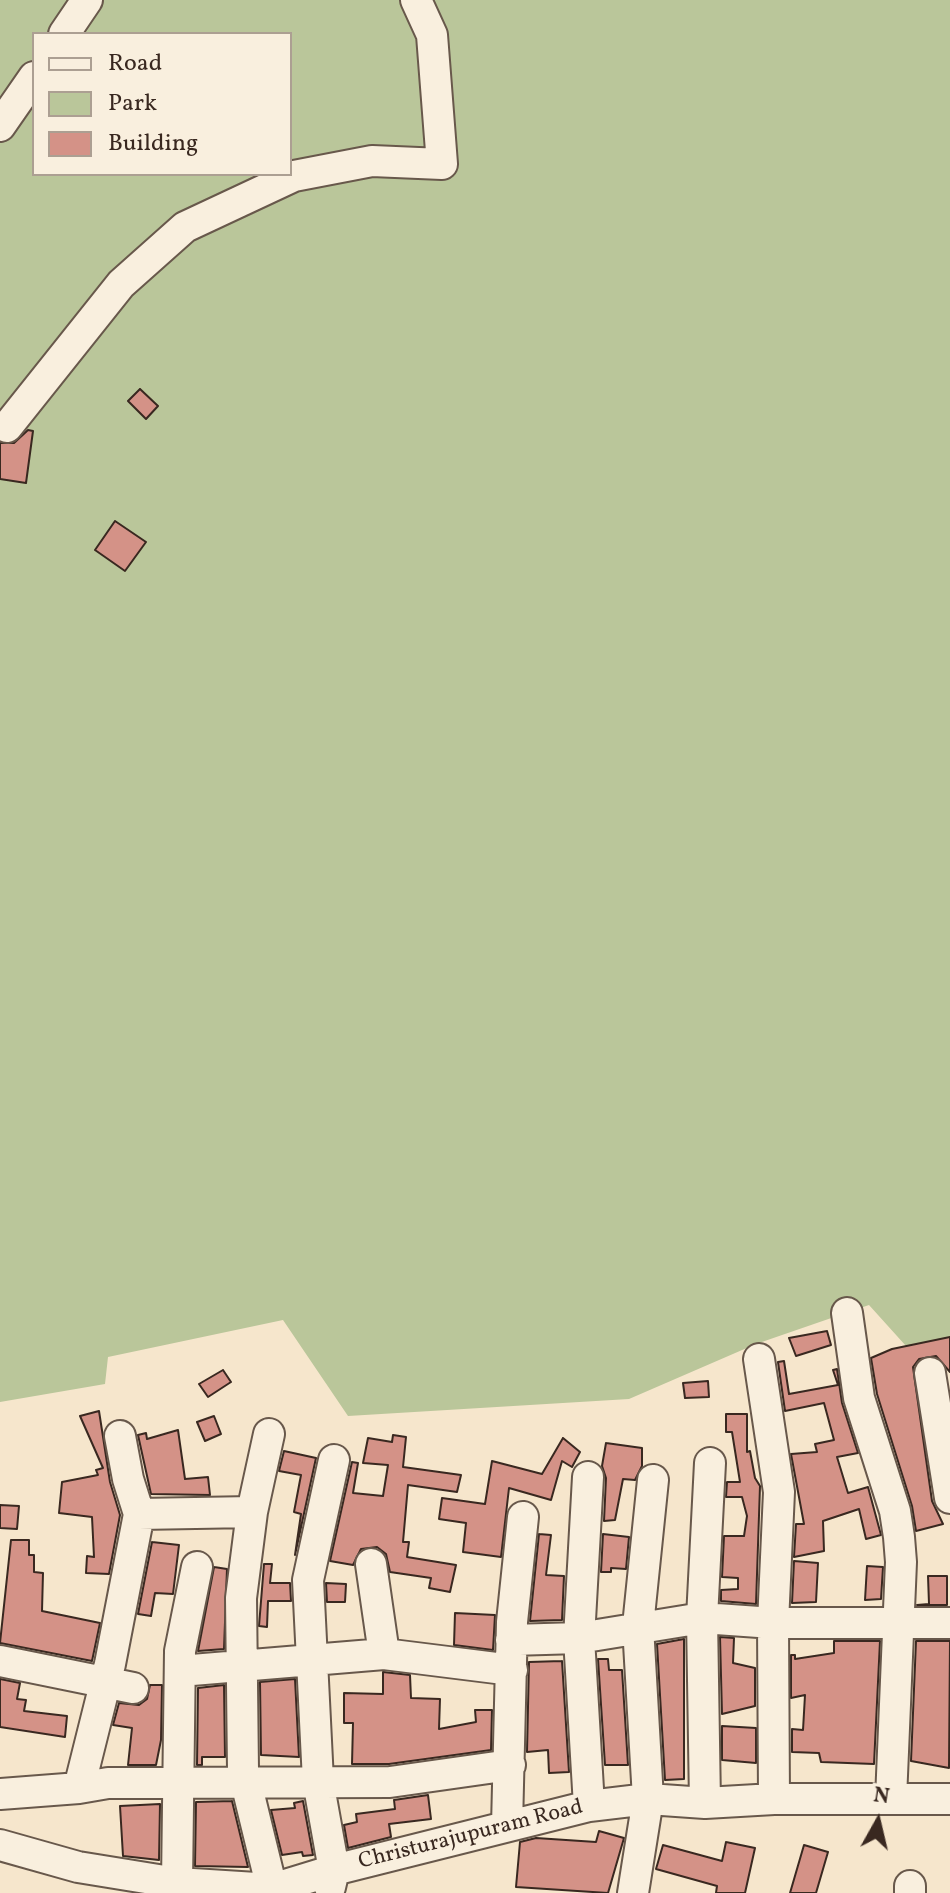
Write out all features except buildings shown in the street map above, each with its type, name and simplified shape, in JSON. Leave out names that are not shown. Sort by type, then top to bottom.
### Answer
[{"type":"street","points":[[65,32],[87,0]]},
{"type":"street","points":[[7,427],[121,284],[185,227],[294,176],[372,161],[442,164],[432,35],[416,0]]},
{"type":"street","points":[[0,126],[32,80]]},
{"type":"street","points":[[847,1313],[859,1398],[895,1511],[899,1537],[891,1799]]},
{"type":"street","points":[[759,1359],[779,1492],[773,1623],[774,1799]]},
{"type":"street","points":[[930,1373],[950,1498]]},
{"type":"street","points":[[269,1434],[242,1575],[242,1665],[246,1781],[272,1889]]},
{"type":"street","points":[[79,1788],[139,1514],[128,1479],[120,1436]]},
{"type":"street","points":[[332,1881],[318,1781],[308,1580],[334,1460]]},
{"type":"street","points":[[705,1803],[702,1618],[710,1463]]},
{"type":"street","points":[[588,1477],[579,1638],[589,1806]]},
{"type":"street","points":[[633,1893],[648,1799],[638,1626],[653,1480]]},
{"type":"street","points":[[139,1514],[252,1512]]},
{"type":"street","points":[[507,1826],[512,1655],[523,1517]]},
{"type":"street","points":[[371,1564],[384,1654]]},
{"type":"street","points":[[177,1883],[180,1651],[197,1567]]},
{"type":"street","points":[[180,1671],[384,1654],[512,1655],[638,1626],[702,1618],[773,1623],[950,1623]]},
{"type":"street","points":[[0,1661],[133,1688]]},
{"type":"street","points":[[0,1794],[108,1783],[390,1782],[510,1765]]},
{"type":"street","name":"Christurajupuram Road","points":[[0,1845],[78,1867],[177,1883],[272,1889],[332,1881],[507,1826],[589,1806],[648,1799],[705,1803],[774,1799],[950,1799]]},
{"type":"green space","points":[[0,0],[950,0],[950,1344],[906,1346],[869,1305],[756,1344],[629,1399],[348,1416],[283,1320],[108,1357],[105,1384],[0,1402]]}]
